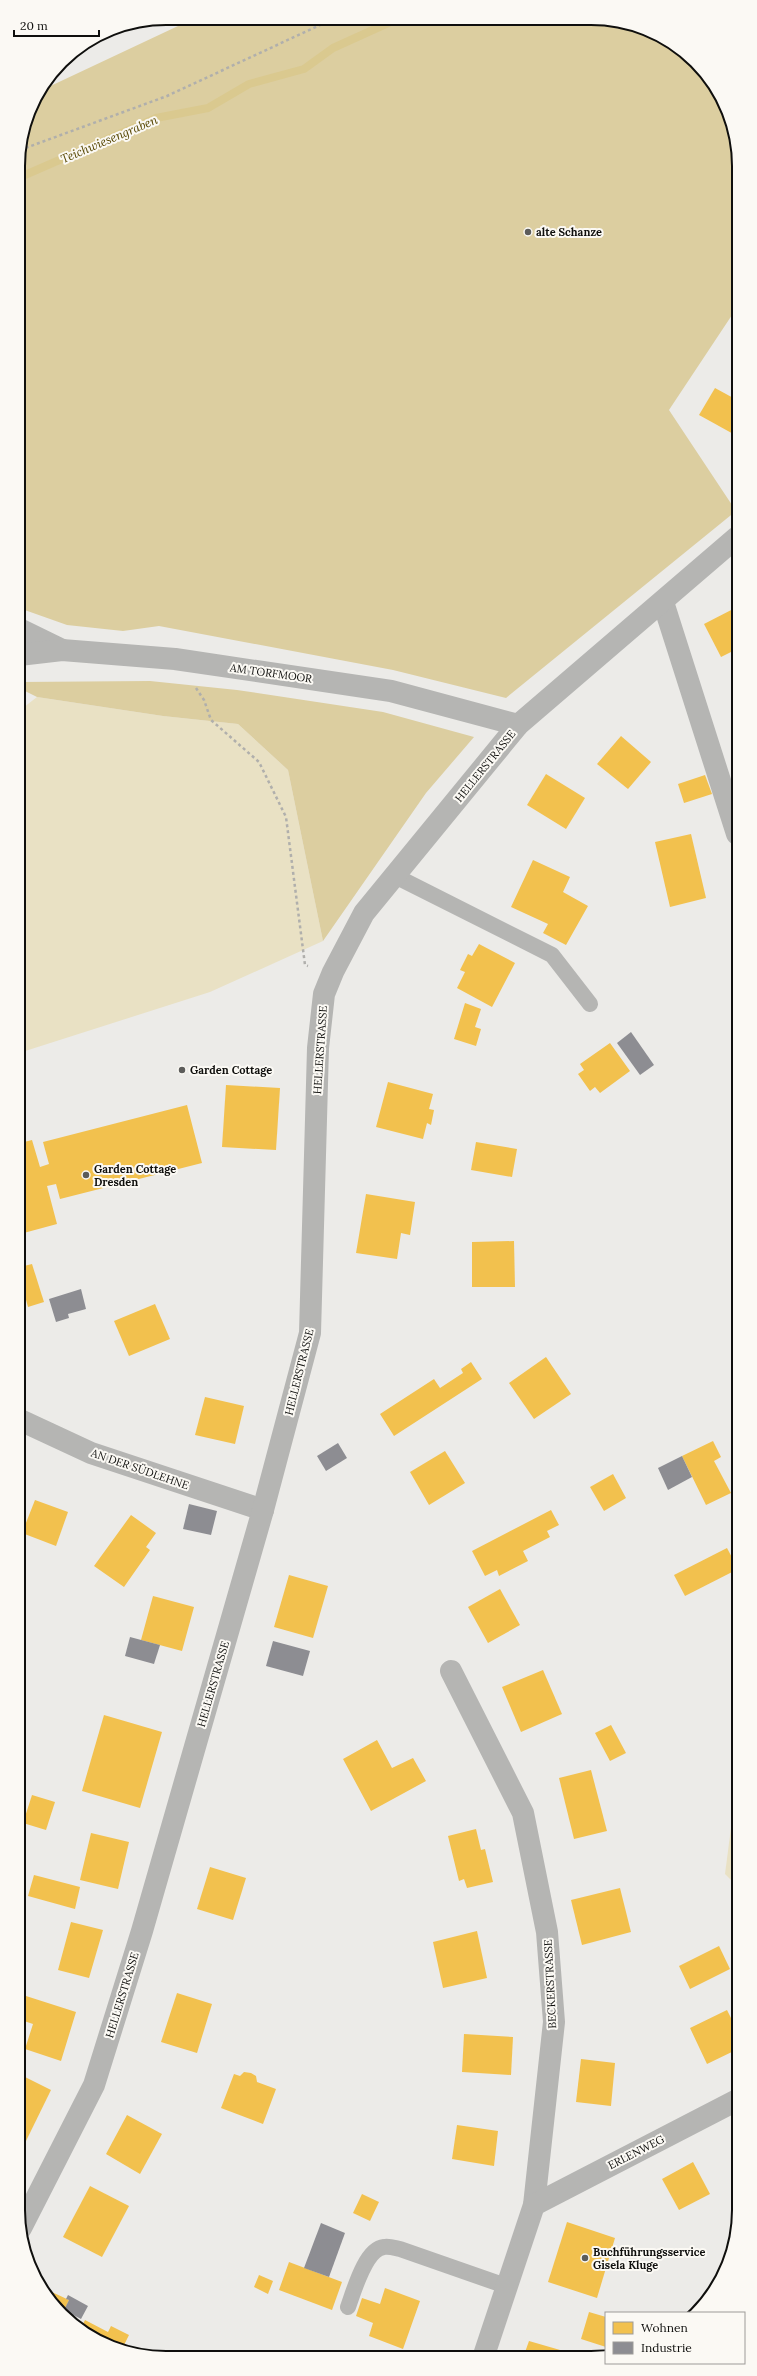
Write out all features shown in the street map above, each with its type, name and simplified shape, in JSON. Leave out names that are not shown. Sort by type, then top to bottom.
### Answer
[{"type":"street","name":"HELLERSTRASSE","points":[[25,2220],[94,2085],[142,1931],[263,1510],[310,1333],[318,1048],[324,994],[333,972],[364,913],[518,725],[732,541]]},
{"type":"street","points":[[663,602],[732,818]]},
{"type":"street","points":[[25,632],[62,650]]},
{"type":"street","name":"AM TORFMOOR","points":[[25,654],[62,650],[175,659],[391,691],[518,725]]},
{"type":"street","name":"AN DER SÜDLEHNE","points":[[25,1422],[91,1453],[263,1510]]},
{"type":"street","name":"BECKERSTRASSE","points":[[451,1671],[523,1813],[547,1932],[554,2022],[534,2205],[485,2351]]},
{"type":"street","name":"ERLENWEG","points":[[534,2205],[732,2102]]},
{"type":"lane","points":[[394,876],[552,955],[590,1004]]},
{"type":"lane","points":[[348,2307],[367,2259],[374,2251],[384,2247],[400,2249],[506,2286]]},
{"type":"path","points":[[26,148],[167,96],[320,25]]},
{"type":"path","points":[[175,659],[204,700],[211,720],[259,762],[286,817],[305,965],[333,972]]},
{"type":"shaded area","points":[[180,25],[600,25],[627,30],[645,36],[677,54],[691,66],[703,80],[713,96],[721,112],[731,148],[732,315],[669,410],[732,505],[732,514],[506,698],[393,670],[159,626],[123,631],[67,625],[25,610],[25,157],[30,130],[36,112],[50,86]]},
{"type":"shaded area","points":[[150,681],[237,690],[383,712],[474,737],[426,793],[323,941],[288,770],[238,724],[163,716],[37,697],[25,691],[25,682]]},
{"type":"shaded area","points":[[37,697],[163,716],[238,724],[288,770],[323,941],[210,992],[25,1051],[25,706]]},
{"type":"shaded area","points":[[732,1820],[732,1881],[725,1874]]},
{"type":"building: Wohnen","points":[[715,388],[732,397],[732,433],[699,415]]},
{"type":"building: Wohnen","points":[[732,610],[732,652],[721,657],[704,624]]},
{"type":"building: Wohnen","points":[[621,736],[651,762],[628,789],[597,764]]},
{"type":"building: Wohnen","points":[[546,774],[585,798],[566,829],[527,805]]},
{"type":"building: Wohnen","points":[[705,775],[712,794],[684,803],[678,784]]},
{"type":"building: Wohnen","points":[[691,834],[706,898],[670,907],[655,842]]},
{"type":"building: Wohnen","points":[[533,860],[570,877],[563,892],[588,906],[566,945],[543,933],[548,924],[511,907]]},
{"type":"building: Wohnen","points":[[479,944],[515,963],[492,1007],[457,988],[465,972],[460,970],[468,954],[472,956]]},
{"type":"building: Wohnen","points":[[465,1003],[481,1009],[475,1027],[481,1029],[476,1046],[454,1039]]},
{"type":"building: Wohnen","points":[[610,1043],[630,1071],[600,1093],[595,1087],[590,1091],[578,1074],[584,1070],[580,1064]]},
{"type":"building: Wohnen","points":[[388,1082],[433,1094],[429,1109],[434,1110],[431,1125],[427,1123],[423,1139],[376,1127]]},
{"type":"building: Wohnen","points":[[226,1085],[280,1088],[276,1150],[222,1147]]},
{"type":"building: Wohnen","name":"Garden Cottage Dresden","points":[[187,1105],[202,1163],[60,1199],[56,1184],[47,1186],[57,1224],[25,1233],[25,1142],[32,1140],[40,1167],[49,1164],[43,1142]]},
{"type":"building: Wohnen","points":[[476,1142],[517,1149],[512,1177],[471,1170]]},
{"type":"building: Wohnen","points":[[366,1194],[415,1202],[410,1235],[401,1233],[397,1259],[356,1253]]},
{"type":"building: Wohnen","points":[[514,1241],[515,1287],[472,1287],[472,1242]]},
{"type":"building: Wohnen","points":[[32,1264],[44,1302],[28,1307],[25,1296],[25,1266]]},
{"type":"building: Wohnen","points":[[155,1304],[170,1339],[129,1356],[114,1321]]},
{"type":"building: Wohnen","points":[[546,1357],[571,1394],[534,1419],[509,1383]]},
{"type":"building: Wohnen","points":[[471,1362],[482,1379],[394,1436],[380,1414],[434,1379],[440,1388],[463,1373],[461,1369]]},
{"type":"building: Wohnen","points":[[205,1397],[244,1406],[235,1444],[195,1435]]},
{"type":"building: Wohnen","points":[[713,1441],[721,1457],[714,1461],[731,1493],[706,1505],[682,1456]]},
{"type":"building: Wohnen","points":[[445,1451],[465,1483],[429,1505],[410,1472]]},
{"type":"building: Wohnen","points":[[613,1474],[626,1498],[604,1511],[590,1487]]},
{"type":"building: Wohnen","points":[[35,1500],[68,1512],[56,1546],[25,1534],[25,1525]]},
{"type":"building: Wohnen","points":[[551,1510],[559,1525],[547,1531],[550,1537],[523,1551],[528,1561],[499,1576],[497,1570],[485,1576],[472,1551]]},
{"type":"building: Wohnen","points":[[131,1515],[156,1533],[146,1547],[150,1550],[124,1587],[94,1566]]},
{"type":"building: Wohnen","points":[[727,1548],[732,1558],[732,1572],[685,1596],[674,1575]]},
{"type":"building: Wohnen","points":[[289,1575],[328,1586],[313,1638],[274,1627]]},
{"type":"building: Wohnen","points":[[500,1589],[520,1625],[488,1643],[468,1607]]},
{"type":"building: Wohnen","points":[[153,1596],[194,1607],[182,1651],[141,1640]]},
{"type":"building: Wohnen","points":[[543,1670],[562,1714],[521,1732],[502,1687]]},
{"type":"building: Wohnen","points":[[104,1715],[162,1732],[140,1808],[82,1791]]},
{"type":"building: Wohnen","points":[[611,1725],[626,1753],[610,1761],[595,1733]]},
{"type":"building: Wohnen","points":[[377,1740],[392,1768],[413,1758],[426,1781],[371,1811],[343,1759]]},
{"type":"building: Wohnen","points":[[591,1770],[607,1831],[574,1839],[559,1778]]},
{"type":"building: Wohnen","points":[[32,1795],[55,1802],[46,1830],[25,1824],[25,1817]]},
{"type":"building: Wohnen","points":[[476,1829],[481,1850],[485,1849],[493,1882],[467,1888],[464,1879],[459,1881],[448,1836]]},
{"type":"building: Wohnen","points":[[91,1833],[129,1842],[118,1889],[80,1880]]},
{"type":"building: Wohnen","points":[[210,1867],[246,1878],[233,1920],[197,1909]]},
{"type":"building: Wohnen","points":[[34,1875],[80,1887],[75,1909],[28,1896]]},
{"type":"building: Wohnen","points":[[620,1888],[631,1932],[582,1945],[571,1900]]},
{"type":"building: Wohnen","points":[[71,1922],[103,1930],[89,1978],[58,1970]]},
{"type":"building: Wohnen","points":[[477,1931],[487,1978],[443,1988],[433,1942]]},
{"type":"building: Wohnen","points":[[719,1946],[730,1969],[690,1989],[679,1966]]},
{"type":"building: Wohnen","points":[[177,1993],[212,2004],[197,2053],[161,2042]]},
{"type":"building: Wohnen","points":[[26,1996],[76,2012],[61,2061],[25,2049],[33,2024],[25,2021]]},
{"type":"building: Wohnen","points":[[727,2010],[732,2020],[732,2052],[707,2064],[690,2028]]},
{"type":"building: Wohnen","points":[[464,2034],[513,2037],[511,2075],[462,2072]]},
{"type":"building: Wohnen","points":[[581,2059],[615,2063],[611,2106],[576,2102]]},
{"type":"building: Wohnen","points":[[244,2072],[251,2073],[256,2076],[257,2082],[276,2089],[263,2124],[221,2108],[234,2074],[240,2076]]},
{"type":"building: Wohnen","points":[[25,2077],[51,2090],[25,2140]]},
{"type":"building: Wohnen","points":[[127,2115],[162,2134],[140,2174],[106,2154]]},
{"type":"building: Wohnen","points":[[457,2125],[498,2131],[494,2166],[452,2159]]},
{"type":"building: Wohnen","points":[[693,2162],[710,2194],[679,2210],[662,2179]]},
{"type":"building: Wohnen","points":[[90,2186],[129,2206],[102,2257],[63,2237]]},
{"type":"building: Wohnen","points":[[362,2194],[379,2202],[370,2221],[353,2213]]},
{"type":"building: Wohnen","points":[[567,2222],[615,2238],[597,2298],[548,2282]]},
{"type":"building: Wohnen","points":[[289,2262],[342,2282],[332,2310],[279,2290]]},
{"type":"building: Wohnen","points":[[259,2275],[273,2281],[268,2294],[254,2287]]},
{"type":"building: Wohnen","points":[[385,2288],[420,2301],[403,2349],[369,2336],[373,2323],[356,2316],[362,2298],[380,2304]]},
{"type":"building: Wohnen","points":[[51,2292],[69,2300],[65,2309]]},
{"type":"building: Wohnen","points":[[589,2312],[605,2317],[605,2347],[581,2339]]},
{"type":"building: Wohnen","points":[[85,2320],[108,2332],[111,2326],[129,2335],[124,2344],[112,2340],[83,2324]]},
{"type":"building: Wohnen","points":[[529,2341],[564,2351],[525,2351]]},
{"type":"building: Industrie","points":[[631,1032],[654,1065],[640,1075],[617,1043]]},
{"type":"building: Industrie","points":[[81,1289],[86,1309],[68,1314],[69,1318],[56,1322],[49,1299]]},
{"type":"building: Industrie","points":[[338,1443],[347,1458],[326,1471],[317,1456]]},
{"type":"building: Industrie","points":[[682,1456],[692,1477],[668,1490],[658,1468]]},
{"type":"building: Industrie","points":[[189,1504],[217,1511],[211,1535],[183,1529]]},
{"type":"building: Industrie","points":[[130,1637],[160,1645],[154,1664],[125,1656]]},
{"type":"building: Industrie","points":[[273,1641],[310,1651],[303,1676],[266,1666]]},
{"type":"building: Industrie","points":[[321,2223],[345,2233],[329,2277],[304,2268]]},
{"type":"building: Industrie","points":[[68,2295],[88,2306],[81,2319],[65,2309],[69,2300],[66,2299]]},
{"type":"waterway","name":"Teichwiesengraben","points":[[25,175],[156,118],[208,108],[249,84],[304,69],[333,48],[384,25]]},
{"type":"place","name":"alte Schanze","points":[[528,232]]},
{"type":"place","name":"Garden Cottage","points":[[182,1070]]},
{"type":"place","name":"Garden Cottage Dresden","points":[[86,1175]]},
{"type":"place","name":"Buchführungsservice Gisela Kluge","points":[[585,2258]]}]
